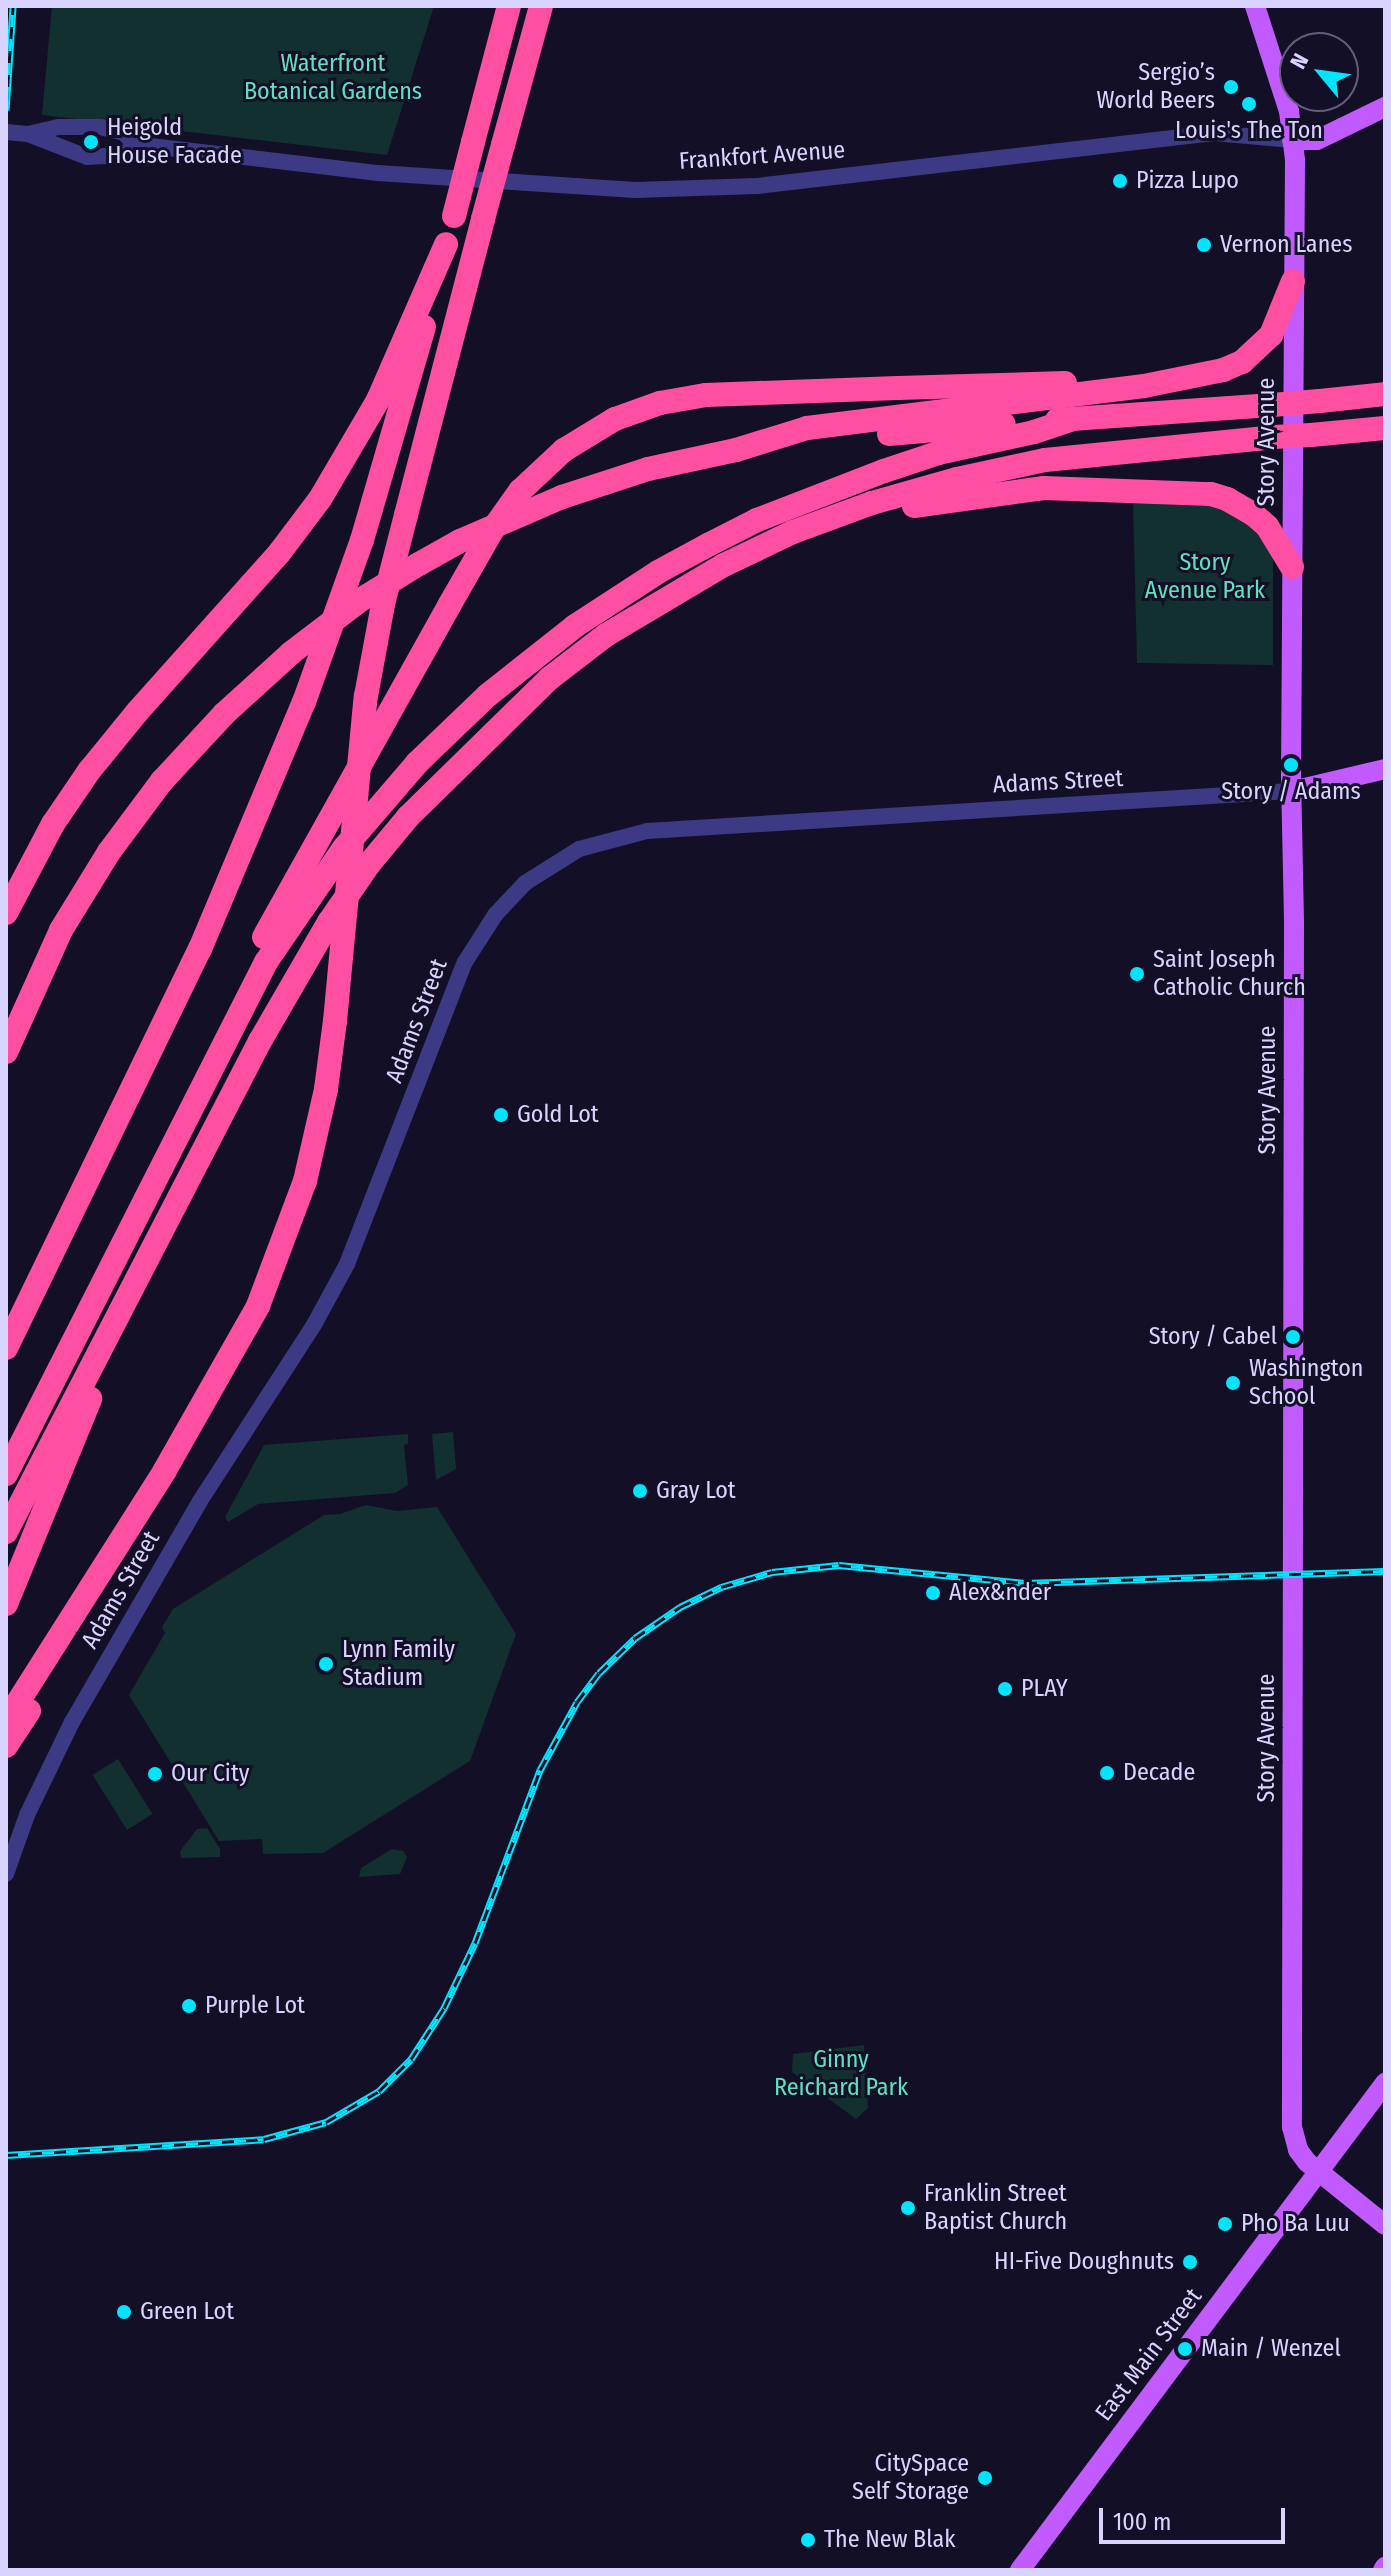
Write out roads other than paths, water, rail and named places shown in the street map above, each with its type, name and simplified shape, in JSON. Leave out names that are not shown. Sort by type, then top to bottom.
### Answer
[{"type":"highway","points":[[6,1348],[200,949],[304,702],[362,540],[454,216],[509,6]]},
{"type":"highway","points":[[6,1721],[134,1521],[229,1363],[271,1276],[313,1151],[335,1021],[366,696],[383,604],[541,6]]},
{"type":"highway","points":[[6,913],[53,824],[89,771],[138,711],[280,552],[320,499],[378,400],[446,244]]},
{"type":"highway","points":[[6,1052],[61,930],[118,840],[192,746],[291,653],[362,599],[419,564],[520,514],[619,478],[736,450],[807,428],[1144,386],[1223,370],[1242,362],[1258,350],[1279,321],[1293,281]]},
{"type":"highway","points":[[156,1174],[189,1082],[226,1006],[488,536],[520,491],[564,450],[615,419],[660,403],[706,395],[1179,377]]},
{"type":"highway","points":[[736,450],[1385,394]]},
{"type":"highway","points":[[6,1474],[248,993],[313,890],[396,786],[488,695],[617,598],[658,572],[757,520],[938,453],[1034,432],[1073,419]]},
{"type":"highway","points":[[6,1532],[101,1344],[158,1245],[281,1002],[348,892],[408,817],[550,678],[606,635],[669,597],[793,532],[872,503],[978,473],[1045,460],[1385,428]]},
{"type":"highway","points":[[529,700],[550,691],[620,640],[702,589],[780,551],[867,518],[956,497],[1073,487],[1211,494],[1227,499],[1267,526],[1292,567]]},
{"type":"highway","points":[[6,1604],[158,1245]]},
{"type":"highway","points":[[6,1753],[134,1521]]},
{"type":"highway","points":[[6,1746],[30,1709]]},
{"type":"main road","name":"Story Avenue","points":[[1255,6],[1289,111],[1292,140],[1292,2127],[1298,2150],[1385,2225]]},
{"type":"main road","name":"Frankfort Avenue","points":[[1292,140],[1317,140],[1385,107]]},
{"type":"main road","points":[[1292,791],[1385,769]]},
{"type":"main road","name":"East Main Street","points":[[1020,2570],[1385,2083]]},
{"type":"street","name":"Frankfort Avenue","points":[[28,134],[59,127],[100,127],[124,133],[134,144],[378,173],[563,187],[693,190],[850,176],[1214,133],[1292,140]]},
{"type":"street","name":"Frankfort Avenue","points":[[6,132],[28,134],[87,157],[124,155],[134,144]]},
{"type":"street","name":"Adams Street","points":[[6,1874],[27,1815],[72,1722],[200,1501],[315,1323],[347,1264],[465,962],[495,915],[525,883],[579,849],[647,831],[1292,791]]},
{"type":"railway","points":[[6,110],[13,6]]},
{"type":"railway","points":[[6,2155],[264,2139],[326,2122],[379,2091],[411,2059],[444,2008],[475,1943],[540,1770],[577,1702],[599,1673],[635,1638],[680,1607],[721,1587],[772,1572],[839,1565],[1025,1583],[1385,1571]]},
{"type":"place","name":"Sergio’s World Beers","points":[[1231,87]]},
{"type":"place","name":"Louis's The Ton","points":[[1249,104]]},
{"type":"place","name":"Heigold House Facade","points":[[91,142]]},
{"type":"place","name":"Pizza Lupo","points":[[1120,181]]},
{"type":"place","name":"Vernon Lanes","points":[[1204,245]]},
{"type":"place","name":"Story / Adams","points":[[1291,765]]},
{"type":"place","name":"Saint Joseph Catholic Church","points":[[1137,974]]},
{"type":"place","name":"Gold Lot","points":[[501,1115]]},
{"type":"place","name":"Story / Cabel","points":[[1293,1337]]},
{"type":"place","name":"Washington School","points":[[1233,1383]]},
{"type":"place","name":"Gray Lot","points":[[640,1491]]},
{"type":"place","name":"Alex&nder","points":[[933,1593]]},
{"type":"place","name":"Lynn Family Stadium","points":[[326,1664]]},
{"type":"place","name":"PLAY","points":[[1005,1689]]},
{"type":"place","name":"Decade","points":[[1107,1773]]},
{"type":"place","name":"Our City","points":[[155,1774]]},
{"type":"place","name":"Purple Lot","points":[[189,2006]]},
{"type":"place","name":"Franklin Street Baptist Church","points":[[908,2208]]},
{"type":"place","name":"Pho Ba Luu","points":[[1225,2224]]},
{"type":"place","name":"HI-Five Doughnuts","points":[[1190,2262]]},
{"type":"place","name":"Green Lot","points":[[124,2312]]},
{"type":"place","name":"Main / Wenzel","points":[[1185,2349]]},
{"type":"place","name":"CitySpace Self Storage","points":[[985,2478]]},
{"type":"place","name":"The New Blak","points":[[808,2540]]},
{"type":"park label","name":"Waterfront Botanical Gardens","points":[[333,78]]},
{"type":"park label","name":"Story Avenue Park","points":[[1205,577]]},
{"type":"park label","name":"Ginny Reichard Park","points":[[841,2074]]}]
